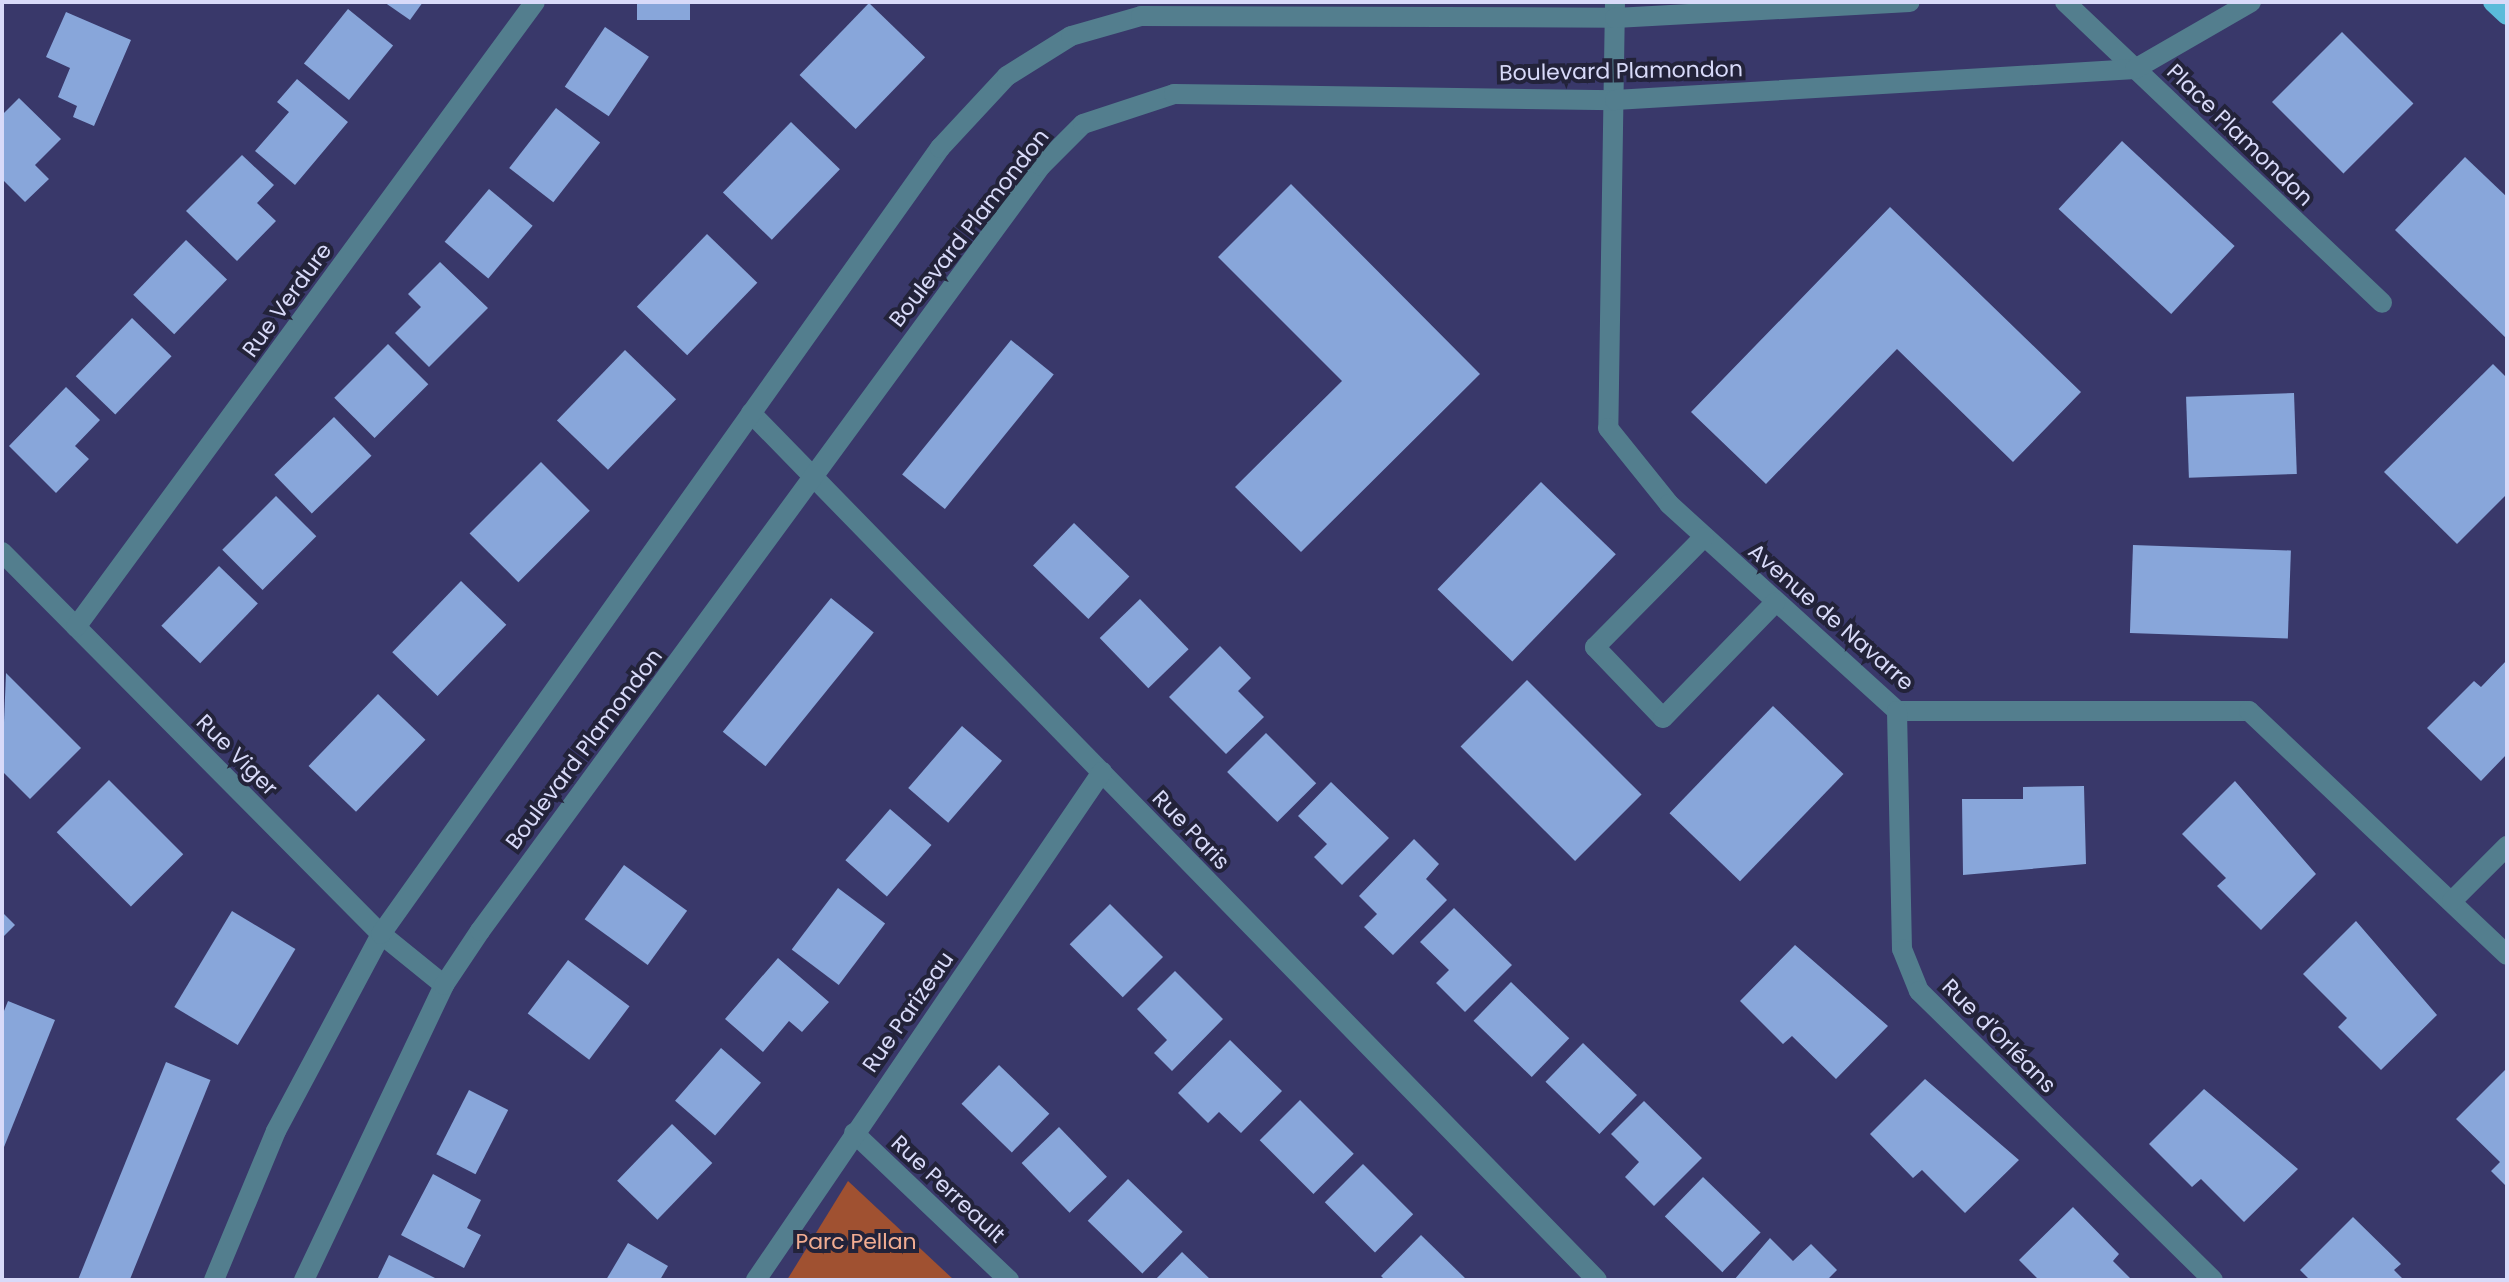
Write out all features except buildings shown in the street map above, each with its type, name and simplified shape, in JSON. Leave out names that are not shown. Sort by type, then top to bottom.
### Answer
[{"type":"main road","points":[[2493,2],[2507,15]]},
{"type":"street","name":"Rue Verdure","points":[[76,627],[535,2]]},
{"type":"street","points":[[214,1280],[276,1131],[381,934],[940,148],[1007,76],[1071,36],[1141,16],[1615,10],[1910,2]]},
{"type":"street","name":"Place Plamondon","points":[[2065,2],[2382,303]]},
{"type":"street","name":"Boulevard Plamondon","points":[[304,1280],[444,985],[813,474],[1041,166],[1083,124],[1174,94],[1615,100],[2135,69],[2251,2]]},
{"type":"street","name":"Avenue de Navarre","points":[[1615,10],[1608,428],[1704,537],[1897,711],[2249,711],[2507,955]]},
{"type":"street","name":"Rue Paris","points":[[751,413],[1597,1280]]},
{"type":"street","points":[[1704,537],[1595,647],[1663,718],[1775,603]]},
{"type":"street","name":"Rue Viger","points":[[2,552],[381,934],[444,985]]},
{"type":"street","name":"Rue d'Orléans","points":[[1897,711],[1902,949],[1919,991],[2213,1280]]},
{"type":"street","name":"Rue Parizeau","points":[[756,1280],[1102,772]]},
{"type":"street","points":[[2452,901],[2507,846]]},
{"type":"street","name":"Rue Perreault","points":[[854,1133],[1009,1280]]},
{"type":"green space","name":"Parc Pellan","points":[[848,1181],[954,1280],[787,1280]]}]
